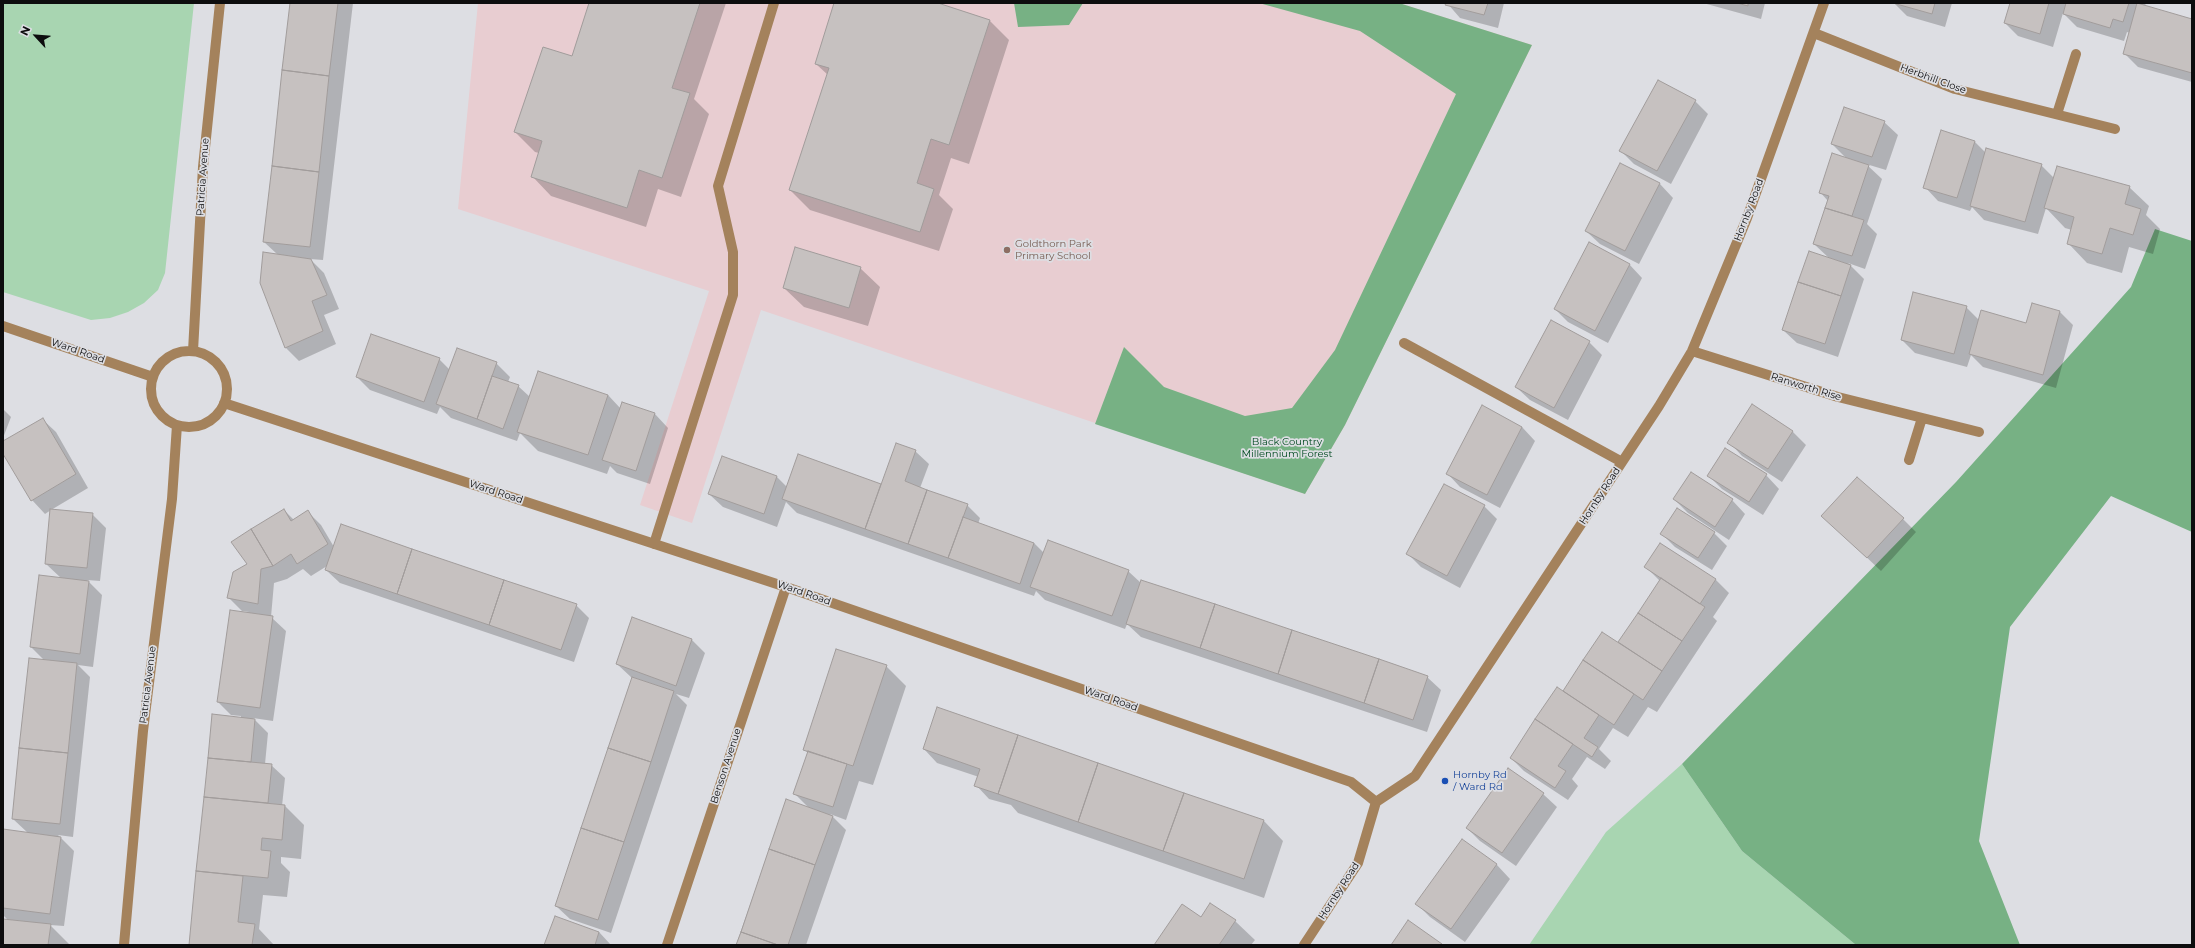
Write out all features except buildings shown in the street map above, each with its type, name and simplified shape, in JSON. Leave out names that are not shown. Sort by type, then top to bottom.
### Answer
[{"type":"street","name":"Patricia Avenue","points":[[193,351],[203,167],[220,3]]},
{"type":"street","points":[[654,544],[733,295],[733,252],[718,186],[774,3]]},
{"type":"street","name":"Hornby Road","points":[[1304,945],[1358,863],[1376,802],[1415,776],[1622,462],[1692,351],[1747,218],[1824,3]]},
{"type":"street","name":"Herbhill Close","points":[[1814,33],[1955,89],[2115,130]]},
{"type":"street","points":[[2057,114],[2076,54]]},
{"type":"street","name":"Ward Road","points":[[3,326],[153,377]]},
{"type":"street","points":[[1404,343],[1622,462]]},
{"type":"street","points":[[193,351],[210,357],[220,366],[225,378],[227,390],[224,403],[218,413],[209,421],[197,426],[177,425],[167,420],[158,411],[152,399],[151,384],[153,377],[160,364],[172,354],[193,351]]},
{"type":"street","name":"Ranworth Rise","points":[[1692,351],[1838,397],[1979,432]]},
{"type":"street","name":"Ward Road","points":[[224,403],[786,587],[1351,782],[1376,802]]},
{"type":"street","points":[[1909,460],[1922,418]]},
{"type":"street","name":"Patricia Avenue","points":[[124,945],[142,731],[172,499],[177,425]]},
{"type":"street","name":"Benson Avenue","points":[[667,945],[786,587]]},
{"type":"shaded area","name":"Goldthorn Park Primary School","points":[[478,3],[1399,3],[1532,45],[1345,425],[1305,494],[761,310],[692,523],[640,505],[709,291],[458,209]]},
{"type":"green space","points":[[4,3],[194,3],[165,273],[158,290],[144,303],[128,312],[110,318],[91,320],[3,292]]},
{"type":"green space","points":[[1014,3],[1083,3],[1069,25],[1018,27]]},
{"type":"green space","name":"Black Country Millennium Forest","points":[[1259,3],[1399,3],[1532,45],[1345,425],[1305,494],[1095,424],[1124,347],[1164,387],[1245,416],[1292,408],[1335,350],[1456,94],[1360,31]]},
{"type":"green space","points":[[2155,229],[2192,241],[2192,532],[2111,496],[2010,627],[1979,841],[2020,945],[1856,945],[1742,851],[1682,764],[1956,482],[2131,287]]},
{"type":"green space","points":[[1682,764],[1742,851],[1856,945],[1529,945],[1606,832]]},
{"type":"place","name":"Goldthorn Park Primary School","points":[[1007,250]]},
{"type":"place","name":"Hornby Rd / Ward Rd","points":[[1445,781]]}]
